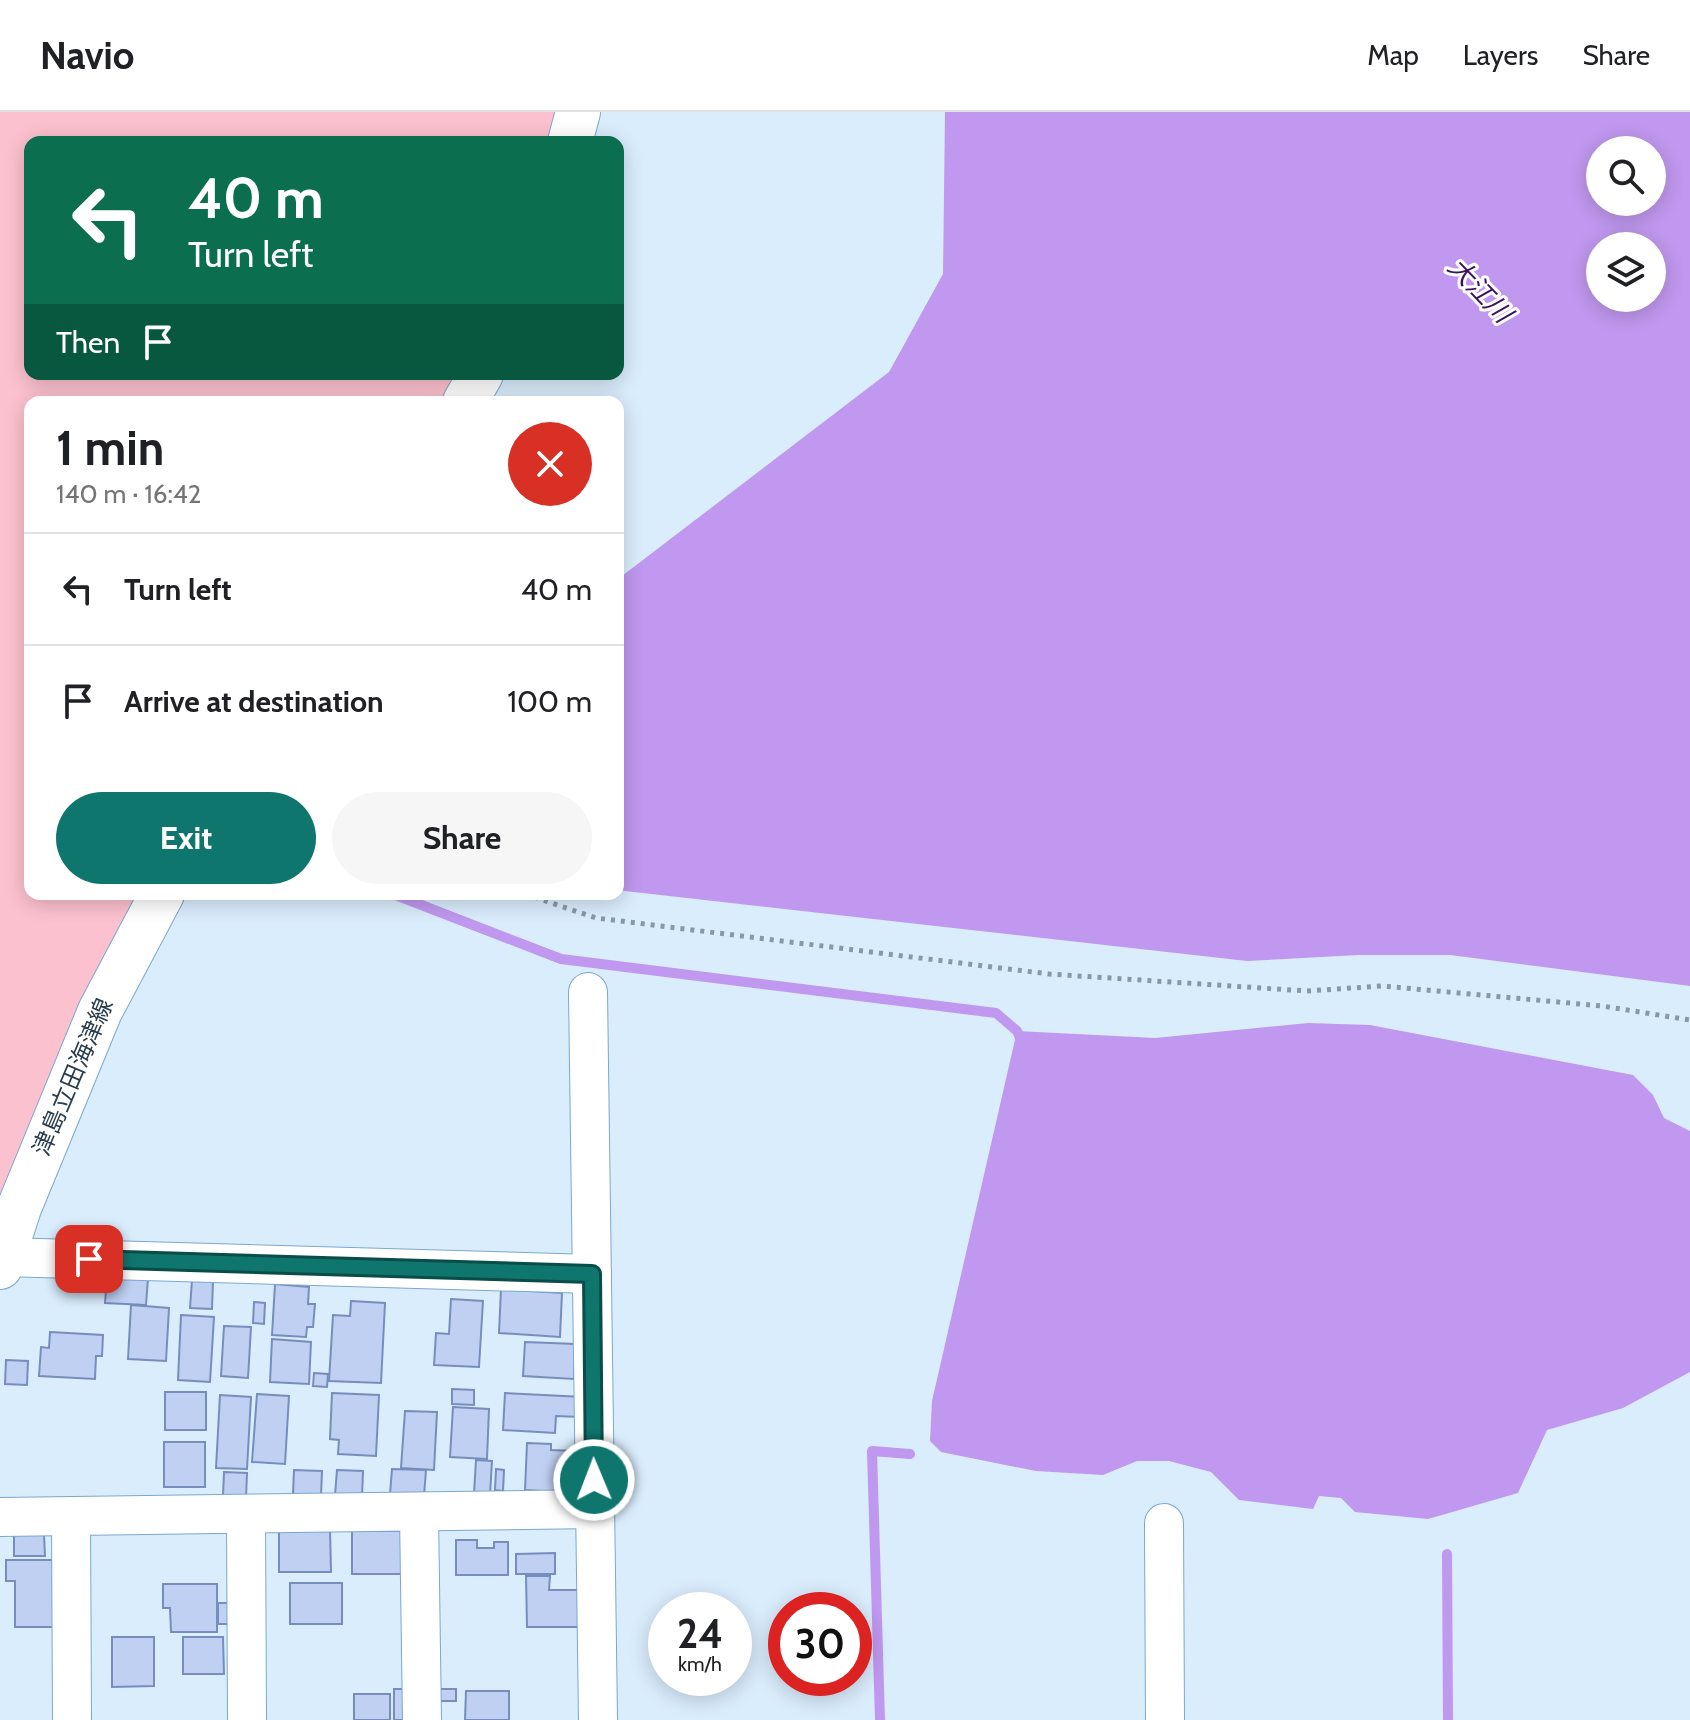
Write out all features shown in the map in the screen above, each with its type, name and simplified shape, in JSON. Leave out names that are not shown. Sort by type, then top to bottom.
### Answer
[{"type":"main road","points":[[572,136],[578,112]]},
{"type":"main road","name":"津島立田海津線","points":[[2,1262],[24,1195],[100,1011],[159,900]]},
{"type":"street","points":[[588,992],[598,1720]]},
{"type":"street","points":[[2,1262],[592,1274]]},
{"type":"street","points":[[0,1517],[595,1509]]},
{"type":"street","points":[[419,1512],[422,1720]]},
{"type":"street","points":[[246,1514],[247,1720]]},
{"type":"street","points":[[71,1516],[72,1720]]},
{"type":"street","points":[[1164,1523],[1165,1720]]},
{"type":"path","points":[[543,900],[596,918],[1049,974],[1307,991],[1382,986],[1602,1006],[1690,1020]]},
{"type":"shaded area","points":[[0,112],[556,112],[550,136],[24,136],[24,380],[456,380],[446,396],[24,396],[24,900],[137,900],[0,1216]]},
{"type":"water","name":"大江川","points":[[945,112],[1690,112],[1690,986],[1450,955],[1358,955],[1247,961],[624,891],[624,574],[889,372],[943,274]]},
{"type":"water","points":[[1308,1023],[1370,1025],[1633,1075],[1653,1095],[1664,1118],[1690,1131],[1690,1372],[1623,1408],[1547,1430],[1518,1493],[1428,1519],[1355,1512],[1341,1498],[1319,1496],[1313,1509],[1239,1500],[1211,1472],[1169,1461],[1137,1461],[1103,1475],[1036,1471],[941,1452],[930,1441],[932,1401],[1017,1031],[1155,1038]]},
{"type":"building","points":[[107,1276],[148,1278],[146,1305],[105,1303]]},
{"type":"building","points":[[192,1280],[213,1281],[212,1309],[190,1308]]},
{"type":"building","points":[[275,1284],[309,1287],[308,1304],[315,1304],[313,1327],[307,1327],[306,1337],[272,1335]]},
{"type":"building","points":[[501,1289],[562,1293],[560,1337],[499,1333]]},
{"type":"building","points":[[451,1299],[483,1301],[479,1367],[434,1365],[436,1333],[449,1334]]},
{"type":"building","points":[[351,1301],[385,1303],[381,1383],[329,1381],[333,1315],[350,1316]]},
{"type":"building","points":[[254,1302],[265,1303],[264,1324],[253,1323]]},
{"type":"building","points":[[131,1305],[169,1308],[166,1361],[128,1359]]},
{"type":"building","points":[[181,1315],[214,1317],[210,1382],[178,1380]]},
{"type":"building","points":[[224,1326],[251,1327],[248,1378],[221,1376]]},
{"type":"building","points":[[50,1332],[103,1335],[102,1356],[96,1356],[95,1379],[39,1376],[41,1347],[49,1348]]},
{"type":"building","points":[[272,1339],[311,1342],[309,1384],[270,1382]]},
{"type":"building","points":[[525,1342],[576,1344],[574,1379],[523,1376]]},
{"type":"building","points":[[6,1360],[28,1361],[27,1385],[5,1384]]},
{"type":"building","points":[[314,1373],[328,1374],[327,1387],[313,1386]]},
{"type":"building","points":[[452,1389],[474,1390],[474,1405],[452,1404]]},
{"type":"building","points":[[165,1392],[206,1392],[206,1430],[165,1430]]},
{"type":"building","points":[[332,1393],[379,1395],[376,1456],[338,1454],[339,1440],[330,1439]]},
{"type":"building","points":[[505,1393],[583,1397],[581,1417],[556,1416],[555,1433],[503,1430]]},
{"type":"building","points":[[257,1394],[289,1396],[285,1464],[252,1462]]},
{"type":"building","points":[[220,1395],[251,1397],[247,1469],[216,1468]]},
{"type":"building","points":[[453,1407],[489,1409],[487,1459],[450,1457]]},
{"type":"building","points":[[405,1411],[437,1412],[434,1470],[401,1468]]},
{"type":"building","points":[[164,1442],[205,1442],[205,1487],[164,1487]]},
{"type":"building","points":[[527,1443],[551,1444],[551,1450],[575,1451],[573,1493],[525,1490]]},
{"type":"building","points":[[476,1460],[492,1461],[490,1495],[474,1494]]},
{"type":"building","points":[[392,1469],[426,1470],[424,1496],[390,1494]]},
{"type":"building","points":[[496,1469],[504,1470],[503,1491],[495,1490]]},
{"type":"building","points":[[294,1470],[322,1471],[321,1496],[293,1494]]},
{"type":"building","points":[[337,1470],[363,1471],[362,1497],[335,1495]]},
{"type":"building","points":[[224,1472],[247,1473],[246,1498],[223,1496]]},
{"type":"building","points":[[279,1529],[330,1529],[331,1572],[279,1572]]},
{"type":"building","points":[[352,1531],[402,1531],[402,1574],[352,1574]]},
{"type":"building","points":[[14,1535],[44,1535],[45,1556],[14,1556]]},
{"type":"building","points":[[456,1540],[477,1540],[477,1548],[494,1548],[494,1542],[508,1542],[508,1575],[456,1575]]},
{"type":"building","points":[[555,1553],[555,1574],[516,1574],[516,1554]]},
{"type":"building","points":[[6,1560],[58,1560],[57,1627],[15,1627],[15,1581],[6,1581]]},
{"type":"building","points":[[526,1576],[550,1576],[549,1590],[583,1590],[584,1627],[527,1627]]},
{"type":"building","points":[[290,1583],[342,1583],[342,1624],[290,1624]]},
{"type":"building","points":[[163,1584],[217,1584],[217,1632],[171,1632],[170,1608],[163,1608]]},
{"type":"building","points":[[218,1603],[233,1603],[233,1624],[218,1624]]},
{"type":"building","points":[[112,1637],[154,1637],[154,1686],[112,1687]]},
{"type":"building","points":[[183,1637],[223,1637],[224,1674],[183,1674]]},
{"type":"building","points":[[394,1689],[409,1689],[409,1720],[394,1720]]},
{"type":"building","points":[[437,1689],[456,1689],[456,1701],[437,1701]]},
{"type":"building","points":[[466,1691],[509,1691],[509,1720],[465,1720]]},
{"type":"building","points":[[354,1694],[390,1694],[390,1720],[354,1720]]},
{"type":"waterway","points":[[409,900],[561,959],[996,1013],[1017,1031],[1022,1042]]},
{"type":"waterway","points":[[880,1720],[872,1451],[910,1454]]},
{"type":"waterway","points":[[1447,1554],[1448,1720]]},
{"type":"route","points":[[89,1259],[592,1274],[594,1480]]}]
